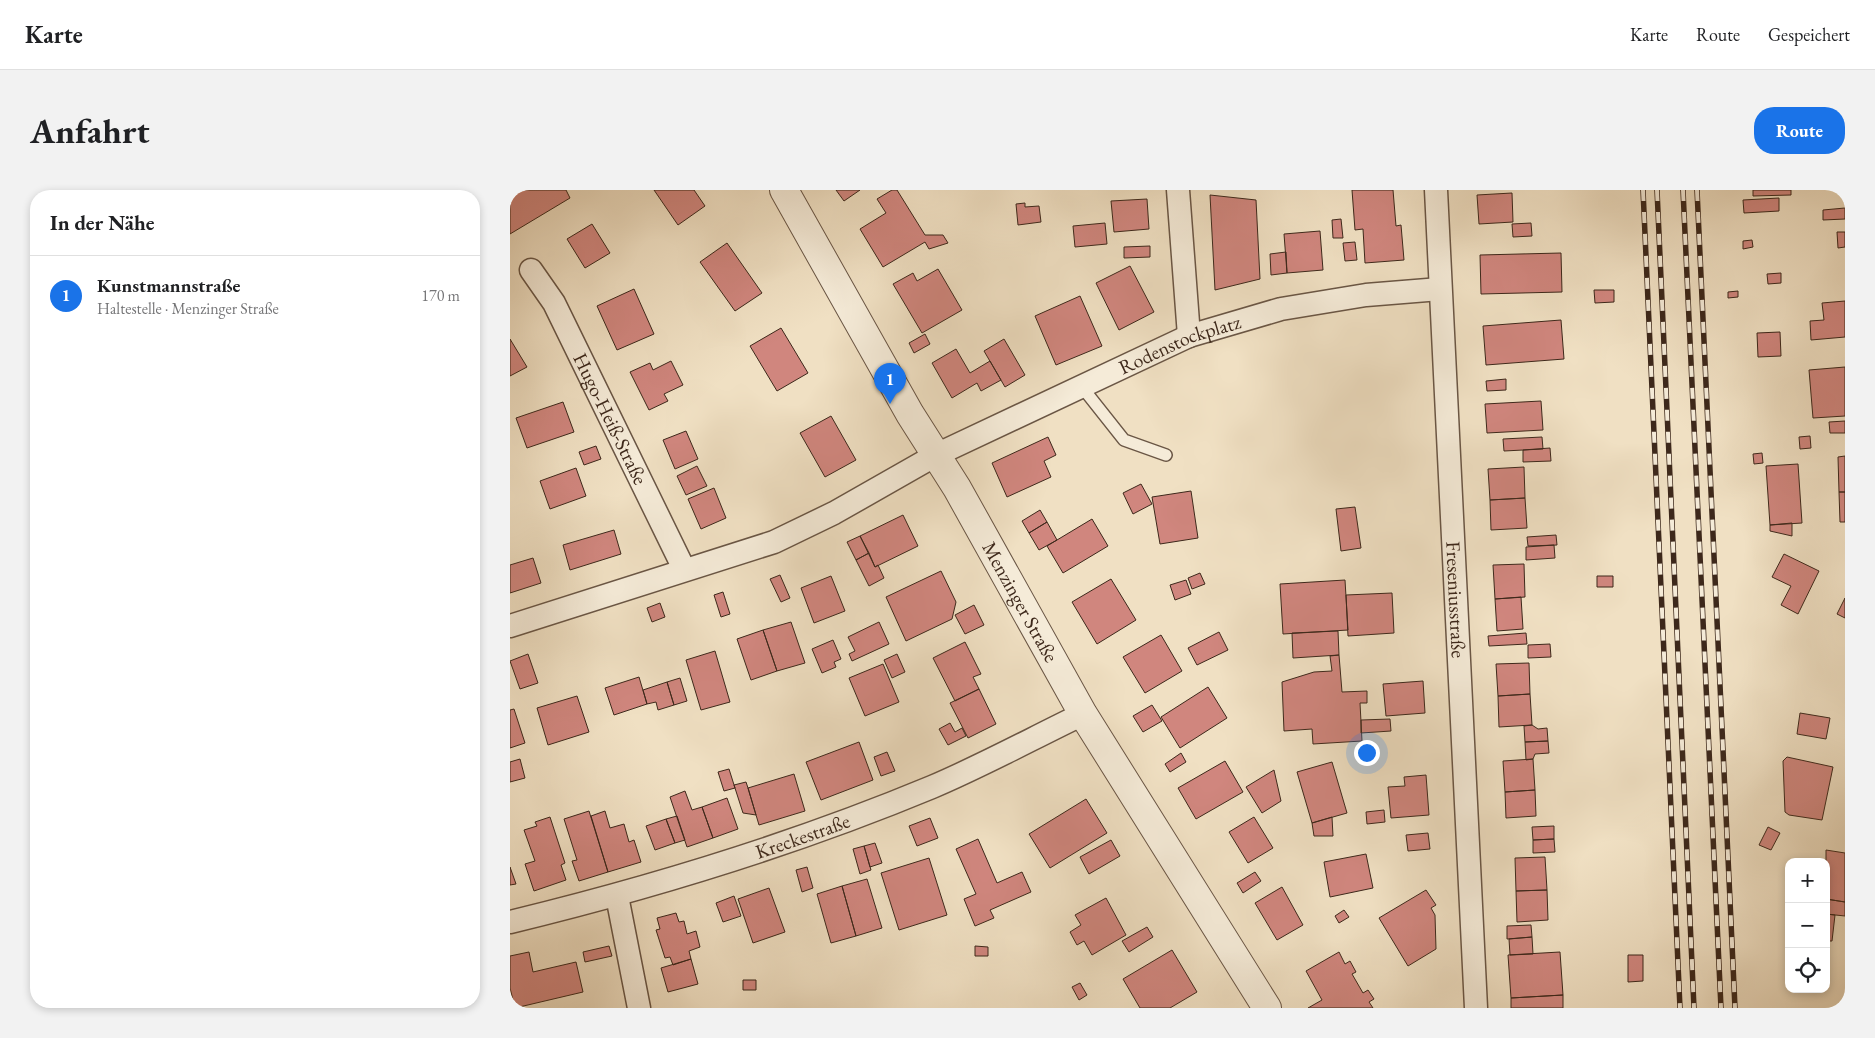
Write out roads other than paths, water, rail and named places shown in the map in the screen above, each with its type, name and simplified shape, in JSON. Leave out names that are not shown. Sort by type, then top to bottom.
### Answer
[{"type":"street","name":"Menzinger Straße","points":[[784,190],[905,406],[957,488],[1083,714],[1267,1008]]},
{"type":"street","points":[[1178,190],[1189,336]]},
{"type":"street","name":"Freseniusstraße","points":[[1436,190],[1476,1008]]},
{"type":"street","name":"Hugo-Heiß-Straße","points":[[531,270],[554,303],[684,568]]},
{"type":"street","name":"Rodenstockplatz","points":[[510,626],[684,568],[774,542],[834,513],[936,455],[1189,336],[1281,309],[1366,295],[1440,289]]},
{"type":"street","name":"Kreckestraße","points":[[510,922],[617,896],[759,853],[934,786],[1083,714]]},
{"type":"street","points":[[617,896],[638,1008]]},
{"type":"lane","points":[[1082,387],[1124,440],[1166,455]]},
{"type":"railway","points":[[1643,190],[1680,1008]]},
{"type":"railway","points":[[1657,190],[1694,1008]]},
{"type":"railway","points":[[1683,190],[1721,1008]]},
{"type":"railway","points":[[1697,190],[1735,1008]]},
{"type":"place","name":"Kunstmannstraße","points":[[890,404]]}]
